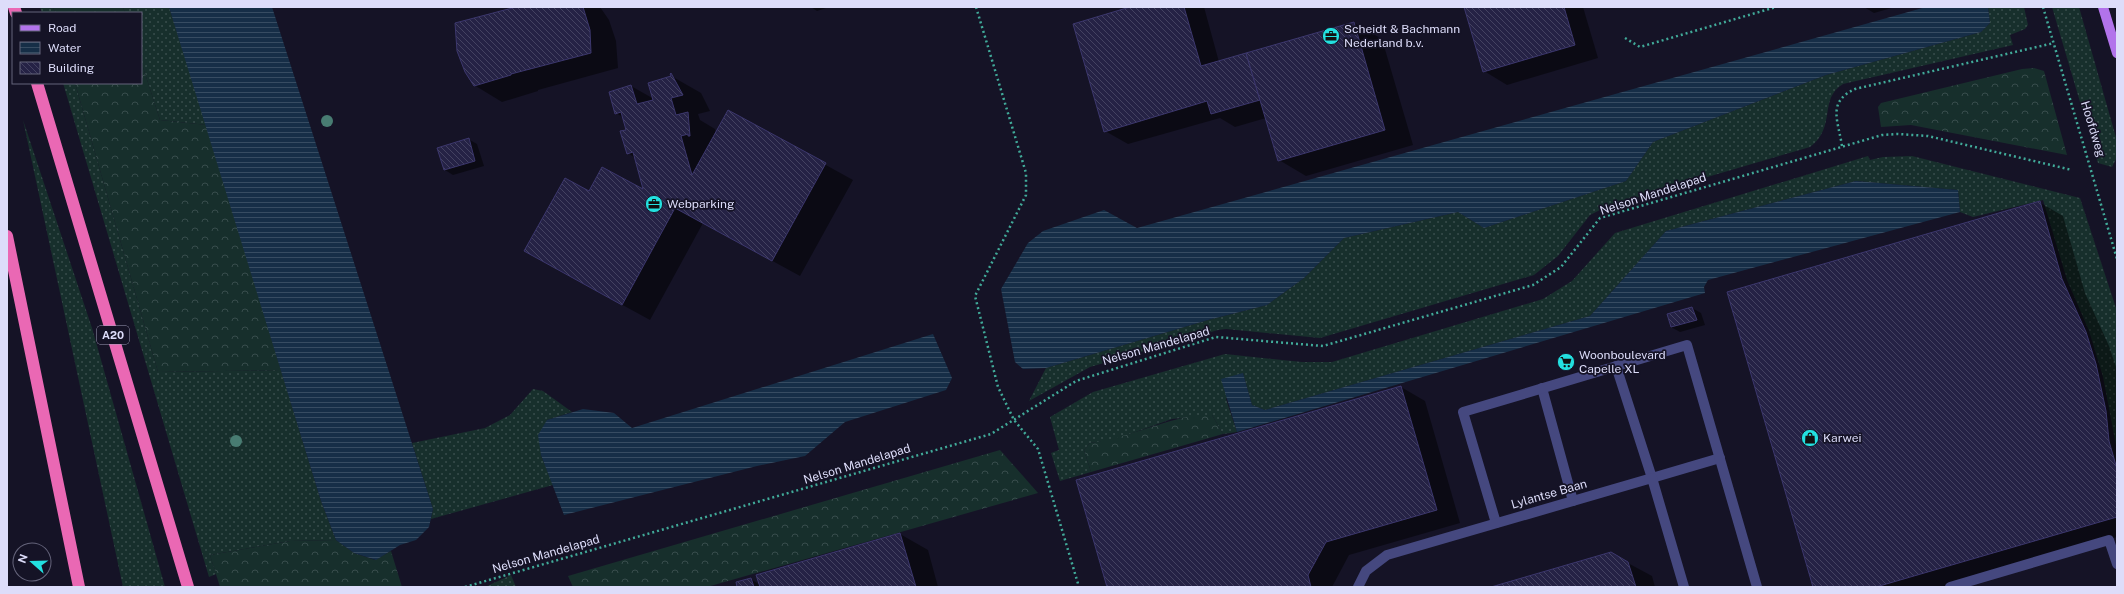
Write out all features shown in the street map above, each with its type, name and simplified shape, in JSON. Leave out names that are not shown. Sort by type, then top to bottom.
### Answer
[{"type":"highway","name":"A20","points":[[37,84],[188,587]]},
{"type":"highway","points":[[7,236],[79,587]]},
{"type":"main road","points":[[2103,7],[2117,54]]},
{"type":"street","points":[[1496,523],[1463,412],[1688,345],[1757,587]]},
{"type":"street","points":[[1616,366],[1652,478],[1684,587]]},
{"type":"street","points":[[1542,388],[1573,501]]},
{"type":"street","name":"Lylantse Baan","points":[[1358,587],[1366,571],[1387,556],[1720,458]]},
{"type":"street","points":[[1950,587],[2109,540],[2117,564]]},
{"type":"path","points":[[976,7],[1026,173],[1026,195],[975,296],[998,388],[1014,420],[1038,449],[1079,587]]},
{"type":"path","points":[[1625,38],[1640,47],[1776,7]]},
{"type":"path","name":"Hoofdweg","points":[[2044,7],[2117,259]]},
{"type":"path","points":[[1842,146],[1836,108],[1844,94],[1855,89],[2054,43]]},
{"type":"path","name":"Nelson Mandelapad","points":[[465,587],[991,434],[1076,381],[1216,337],[1323,346],[1533,285],[1561,267],[1600,218],[1882,135],[1898,134],[1928,136],[2072,170]]},
{"type":"green space","points":[[40,7],[53,7],[55,12],[42,12]]},
{"type":"green space","points":[[53,7],[123,7],[125,12],[55,12]]},
{"type":"green space","points":[[123,7],[169,7],[207,125],[160,120],[142,64],[142,12],[125,12]]},
{"type":"green space","points":[[1988,7],[2024,7],[2028,25],[2025,29],[2010,35],[2013,45],[1843,84],[1831,97],[1823,131],[1810,147],[1608,206],[1590,215],[1558,256],[1534,275],[1320,338],[1226,329],[1218,330],[1090,367],[1029,401],[1046,368],[1208,320],[1267,305],[1304,278],[1344,238],[1458,212],[1484,228],[1626,181],[1653,142],[1826,75],[1981,32],[1990,23]]},
{"type":"green space","points":[[2052,7],[2079,7],[2117,141],[2117,157],[2112,167],[2098,163]]},
{"type":"green space","points":[[142,64],[160,120],[207,125],[281,370],[158,372],[75,84],[142,84]]},
{"type":"green space","points":[[2034,68],[2044,71],[2067,155],[1911,125],[1881,127],[1878,107],[1881,103],[2022,69]]},
{"type":"green space","points":[[63,84],[75,84],[158,372],[281,370],[321,501],[336,540],[290,541],[210,555],[216,574],[209,577]]},
{"type":"green space","points":[[23,120],[92,328],[165,587],[123,587]]},
{"type":"green space","points":[[1868,156],[1870,160],[1883,157],[1912,156],[2080,198],[2117,311],[2117,451],[2103,377],[2089,331],[2067,280],[2043,200],[1973,217],[1960,212],[1958,190],[1856,181],[1666,231],[1590,316],[1265,410],[1252,405],[1243,373],[1226,399],[1237,432],[1223,434],[1212,415],[1172,419],[1113,440],[1090,443],[1084,450],[1091,472],[1060,481],[1051,453],[1059,450],[1050,417],[1093,392],[1225,354],[1302,362],[1332,362],[1543,299],[1572,281],[1615,233]]},
{"type":"green space","points":[[533,389],[543,391],[572,412],[547,420],[541,455],[553,485],[431,519],[433,509],[412,443],[485,428],[510,415]]},
{"type":"green space","points":[[1197,415],[1212,415],[1223,434],[1091,472],[1084,450],[1090,443],[1104,441],[1170,421]]},
{"type":"green space","points":[[1000,450],[1038,493],[707,587],[573,587],[568,576]]},
{"type":"green space","points":[[336,540],[354,553],[375,560],[391,551],[402,587],[220,587],[210,555],[290,541]]},
{"type":"green space","points":[[511,575],[516,587],[485,587]]},
{"type":"water","points":[[169,7],[272,7],[433,509],[429,527],[416,540],[400,545],[376,560],[354,553],[336,540],[321,501]]},
{"type":"water","points":[[1926,7],[1988,7],[1990,23],[1981,32],[1826,75],[1653,142],[1626,181],[1484,228],[1458,212],[1344,238],[1304,278],[1267,305],[1208,320],[1046,368],[1023,369],[1015,362],[1001,289],[1028,243],[1043,231],[1104,210],[1137,228]]},
{"type":"water","points":[[1856,181],[1958,190],[1960,212],[1708,280],[1704,287],[1705,293],[1237,432],[1221,379],[1243,373],[1252,405],[1265,410],[1590,316],[1666,231]]},
{"type":"water","points":[[933,334],[952,378],[946,390],[845,422],[805,456],[757,466],[564,515],[541,455],[538,435],[547,420],[583,409],[614,413],[632,428]]},
{"type":"building","points":[[516,7],[583,7],[590,30],[591,53],[511,74],[474,86],[465,72],[457,51],[455,23]]},
{"type":"building","points":[[1130,7],[1184,7],[1201,66],[1246,53],[1260,100],[1211,114],[1207,101],[1104,132],[1073,24]]},
{"type":"building","points":[[1464,7],[1564,7],[1575,45],[1483,72]]},
{"type":"building","points":[[1354,22],[1385,130],[1278,161],[1246,53]]},
{"type":"building","points":[[671,73],[683,95],[671,98],[676,115],[688,112],[690,136],[688,136],[688,134],[681,136],[692,175],[728,110],[826,163],[772,261],[675,208],[622,305],[524,251],[565,178],[589,191],[602,167],[643,189],[633,152],[627,154],[620,131],[626,130],[621,112],[615,114],[609,92],[631,85],[637,104],[653,100],[648,83],[671,76]]},
{"type":"building","points":[[469,138],[475,161],[444,170],[437,148]]},
{"type":"building","points":[[2040,201],[2062,279],[2086,332],[2096,364],[2106,411],[2109,441],[2117,469],[2117,517],[1876,587],[1813,587],[1727,292]]},
{"type":"building","points":[[1692,307],[1697,320],[1671,327],[1667,314]]},
{"type":"building","points":[[1401,386],[1437,510],[1326,542],[1308,575],[1311,587],[1107,587],[1076,480]]},
{"type":"building","points":[[900,533],[916,587],[760,587],[756,575]]},
{"type":"building","points":[[1611,552],[1628,562],[1636,587],[1491,587]]},
{"type":"building","points":[[751,578],[754,587],[737,587],[736,582]]},
{"type":"place","name":"Scheidt & Bachmann Nederland b.v.","points":[[1331,36]]},
{"type":"place","name":"Webparking","points":[[654,204]]},
{"type":"place","name":"Woonboulevard Capelle XL","points":[[1566,362]]},
{"type":"place","name":"Karwei","points":[[1810,438]]}]
